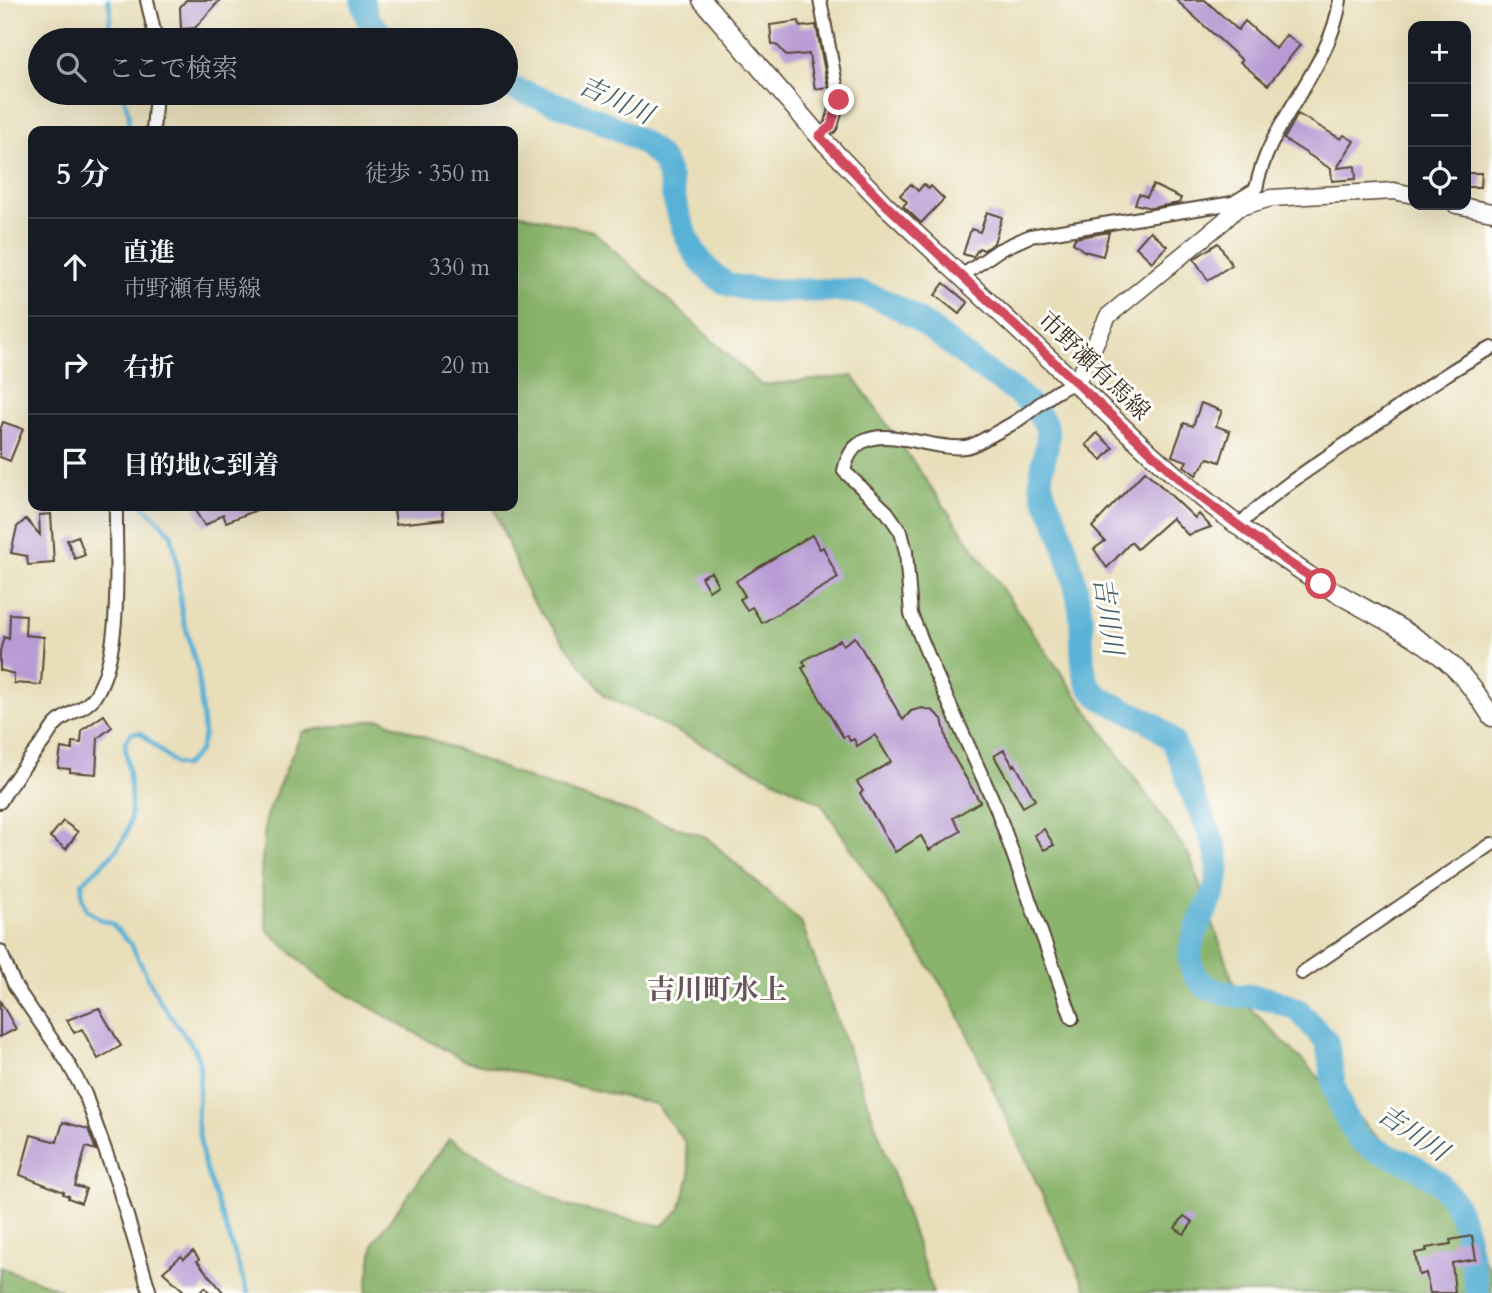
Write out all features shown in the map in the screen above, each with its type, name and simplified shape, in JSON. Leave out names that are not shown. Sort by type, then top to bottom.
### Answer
[{"type":"main road","name":"市野瀬有馬線","points":[[702,0],[819,136],[886,205],[963,275],[1069,385],[1191,490],[1238,526],[1321,584],[1406,632],[1443,657],[1474,689],[1492,718]]},
{"type":"street","points":[[147,0],[153,28]]},
{"type":"street","points":[[819,136],[831,126],[839,100],[820,0]]},
{"type":"street","points":[[1072,1018],[996,807],[934,672],[911,614],[906,552],[901,533],[887,512],[844,471],[847,457],[858,445],[871,438],[886,436],[930,445],[972,445],[1017,421],[1069,385],[1108,316],[1224,221],[1235,205],[1256,189],[1267,148],[1320,59],[1333,28],[1340,0]]},
{"type":"street","points":[[153,126],[155,105]]},
{"type":"street","points":[[963,275],[999,250],[1030,236],[1271,198],[1394,191],[1408,194]]},
{"type":"street","points":[[1471,208],[1492,212]]},
{"type":"street","points":[[1238,526],[1289,484],[1438,380],[1492,348]]},
{"type":"street","points":[[0,802],[9,785],[55,725],[71,711],[82,708],[94,698],[109,664],[114,622],[116,511]]},
{"type":"street","points":[[1301,972],[1492,844]]},
{"type":"street","points":[[0,951],[15,986],[68,1063],[85,1094],[118,1186],[150,1293]]},
{"type":"green space","points":[[518,213],[593,231],[761,385],[853,376],[1190,857],[1238,996],[1456,1215],[1492,1273],[1492,1293],[1088,1293],[952,1001],[821,803],[605,696],[529,596],[495,511],[518,511]]},
{"type":"green space","points":[[380,719],[535,781],[706,837],[801,922],[890,1164],[933,1293],[366,1293],[374,1242],[449,1139],[567,1206],[662,1226],[680,1209],[690,1176],[685,1142],[655,1104],[463,1060],[322,980],[267,930],[261,874],[266,815],[302,732]]},
{"type":"green space","points":[[0,1267],[59,1289],[61,1293],[0,1293]]},
{"type":"building","points":[[186,0],[220,0],[195,28],[181,28],[180,7]]},
{"type":"building","points":[[1176,0],[1205,0],[1238,30],[1245,21],[1276,49],[1286,35],[1300,45],[1268,85],[1240,62],[1242,60]]},
{"type":"building","points":[[799,21],[800,27],[816,25],[828,87],[815,89],[809,54],[787,56],[778,46],[772,44],[770,25]]},
{"type":"building","points":[[1298,114],[1341,139],[1344,135],[1354,141],[1337,168],[1355,166],[1356,179],[1332,181],[1331,169],[1284,139]]},
{"type":"building","points":[[1471,173],[1482,173],[1481,187],[1471,187]]},
{"type":"building","points":[[911,184],[918,191],[924,184],[929,189],[931,186],[944,199],[921,223],[903,206],[907,202],[900,195]]},
{"type":"building","points":[[1153,185],[1181,198],[1179,203],[1151,208],[1135,204],[1139,194],[1147,197]]},
{"type":"building","points":[[987,212],[1002,217],[994,243],[984,250],[979,248],[973,257],[963,254],[971,229],[980,232]]},
{"type":"building","points":[[1150,231],[1167,246],[1152,262],[1136,247]]},
{"type":"building","points":[[1109,232],[1103,256],[1084,251],[1073,243],[1075,238]]},
{"type":"building","points":[[1218,243],[1232,265],[1208,280],[1194,259]]},
{"type":"building","points":[[944,283],[968,303],[959,314],[935,295]]},
{"type":"building","points":[[1201,403],[1222,411],[1216,426],[1230,431],[1220,462],[1208,458],[1196,475],[1184,466],[1187,461],[1172,456],[1184,423],[1193,426]]},
{"type":"building","points":[[3,422],[23,429],[10,461],[0,457],[0,430]]},
{"type":"building","points":[[1097,433],[1113,448],[1102,460],[1086,445]]},
{"type":"building","points":[[1145,471],[1195,518],[1199,514],[1211,527],[1188,535],[1172,518],[1137,549],[1131,542],[1107,568],[1094,549],[1105,541],[1092,527]]},
{"type":"building","points":[[195,511],[255,511],[226,522],[223,514],[205,526]]},
{"type":"building","points":[[394,511],[443,511],[444,519],[396,524]]},
{"type":"building","points":[[51,514],[54,563],[28,565],[27,556],[11,553],[17,527],[26,519],[40,535],[39,515]]},
{"type":"building","points":[[812,535],[820,549],[823,547],[838,578],[762,623],[752,607],[747,610],[740,599],[745,596],[736,581]]},
{"type":"building","points":[[78,536],[85,555],[75,559],[67,540]]},
{"type":"building","points":[[711,572],[718,585],[709,591],[701,577]]},
{"type":"building","points":[[10,614],[26,615],[25,635],[44,637],[41,685],[14,683],[14,674],[0,670],[0,651],[4,637],[9,639]]},
{"type":"building","points":[[855,637],[903,720],[911,711],[922,708],[933,711],[942,719],[949,749],[980,802],[953,818],[961,831],[929,850],[921,836],[895,852],[860,793],[863,791],[857,782],[891,762],[875,735],[857,746],[854,739],[850,741],[847,735],[843,737],[802,668],[806,666],[803,661],[840,640],[843,645]]},
{"type":"building","points":[[104,715],[112,727],[98,738],[96,774],[58,768],[61,748],[72,750],[72,742],[81,743],[82,730]]},
{"type":"building","points":[[1004,750],[1035,800],[1023,807],[994,756]]},
{"type":"building","points":[[63,821],[78,832],[66,849],[50,837]]},
{"type":"building","points":[[1044,829],[1054,845],[1044,850],[1034,835]]},
{"type":"building","points":[[0,1001],[16,1029],[0,1037]]},
{"type":"building","points":[[99,1008],[121,1046],[98,1059],[82,1029],[74,1033],[67,1020]]},
{"type":"building","points":[[63,1122],[88,1129],[96,1150],[86,1147],[75,1186],[86,1189],[81,1203],[68,1198],[64,1192],[20,1175],[31,1135],[57,1142]]},
{"type":"building","points":[[1184,1216],[1193,1222],[1184,1234],[1175,1228]]},
{"type":"building","points":[[1472,1236],[1476,1259],[1452,1263],[1455,1293],[1430,1293],[1426,1273],[1419,1275],[1415,1253],[1427,1251],[1426,1248],[1451,1244],[1450,1240]]},
{"type":"building","points":[[193,1251],[199,1259],[197,1261],[224,1293],[210,1293],[205,1287],[199,1293],[186,1293],[163,1272],[181,1256],[184,1259]]},
{"type":"waterway","points":[[108,0],[108,28]]},
{"type":"waterway","name":"吉川川","points":[[362,0],[369,21],[376,28]]},
{"type":"waterway","name":"吉川川","points":[[518,90],[614,127],[652,150],[667,169],[689,242],[703,264],[722,281],[733,286],[765,290],[849,291],[885,301],[918,319],[1014,390],[1038,413],[1048,435],[1041,482],[1075,583],[1080,606],[1082,656],[1086,679],[1098,696],[1149,721],[1172,741],[1217,855],[1215,889],[1191,948],[1193,971],[1205,986],[1214,990],[1238,997],[1245,995],[1271,999],[1298,1010],[1327,1042],[1334,1085],[1343,1113],[1357,1137],[1370,1147],[1415,1166],[1438,1182],[1454,1201],[1464,1224],[1478,1293]]},
{"type":"waterway","points":[[126,105],[128,126]]},
{"type":"waterway","points":[[149,511],[171,533],[182,615],[198,672],[204,734],[200,750],[185,766],[175,764],[141,733],[132,733],[125,742],[131,801],[129,824],[118,848],[82,883],[82,897],[87,910],[99,919],[111,923],[131,944],[159,1000],[194,1048],[199,1061],[197,1121],[204,1164],[248,1293]]},
{"type":"district","name":"吉川町水上","points":[[717,990]]},
{"type":"route","points":[[839,100],[831,126],[819,136],[886,205],[1191,490],[1321,584]]}]
